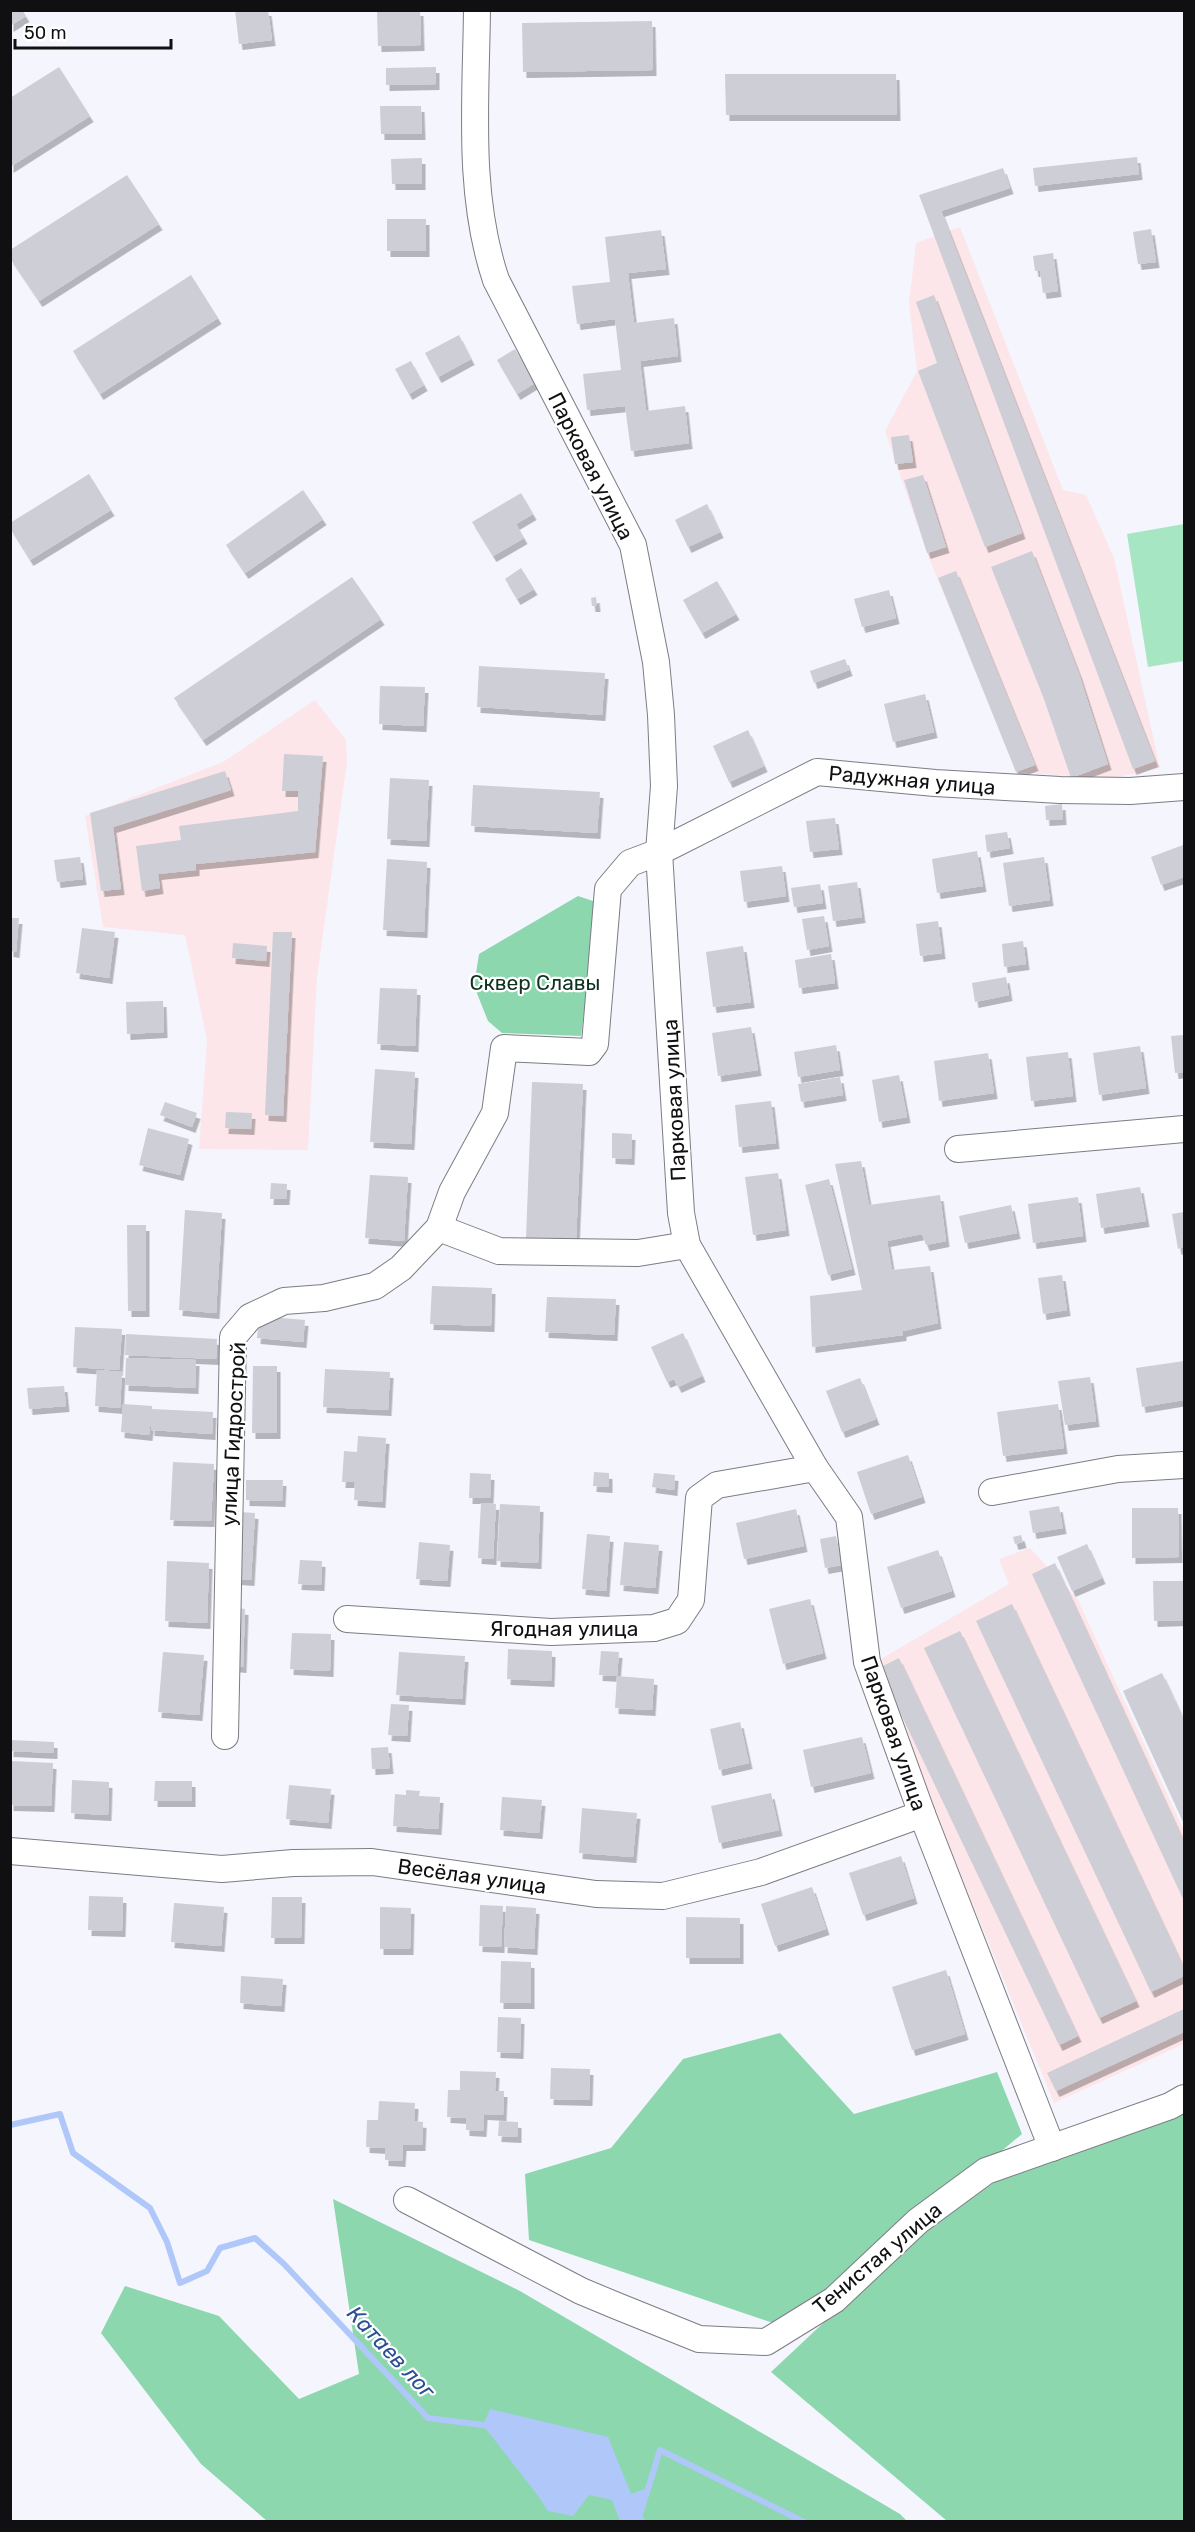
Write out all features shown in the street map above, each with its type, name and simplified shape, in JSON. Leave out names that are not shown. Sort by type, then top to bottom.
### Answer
[{"type":"street","name":"Парковая улица","points":[[477,10],[478,207],[488,259],[496,280],[633,545],[656,662],[664,786],[659,852],[681,1213],[687,1245],[815,1468],[849,1517],[867,1662],[922,1814],[1052,2148]]},
{"type":"street","name":"Радужная улица","points":[[659,852],[817,772],[935,783],[1060,790],[1130,791],[1185,787]]},
{"type":"street","name":"улица Гидрострой","points":[[225,1736],[233,1337],[250,1317],[284,1301],[324,1298],[375,1286],[401,1268],[439,1228],[452,1192],[495,1113],[504,1048],[589,1052],[595,1044],[608,888],[630,863],[659,852]]},
{"type":"street","points":[[958,1149],[1185,1129]]},
{"type":"street","points":[[439,1228],[499,1251],[638,1253],[687,1245]]},
{"type":"street","points":[[992,1492],[1118,1469],[1185,1466]]},
{"type":"street","name":"Ягодная улица","points":[[347,1619],[552,1632],[654,1628],[677,1621],[691,1600],[699,1498],[717,1485],[815,1468]]},
{"type":"street","name":"Весёлая улица","points":[[10,1851],[222,1869],[293,1863],[372,1863],[596,1894],[663,1896],[760,1872],[922,1814]]},
{"type":"street","name":"Тенистая улица","points":[[407,2200],[581,2292],[699,2338],[766,2342],[834,2300],[918,2221],[986,2171],[1170,2106],[1185,2098]]},
{"type":"shaded area","points":[[960,227],[1063,490],[1086,495],[1114,558],[1160,768],[1108,779],[1016,772],[927,553],[885,431],[917,371],[909,303],[916,243]]},
{"type":"shaded area","points":[[315,700],[346,740],[347,762],[317,977],[308,1150],[199,1149],[207,1040],[185,935],[103,927],[85,816],[223,762]]},
{"type":"shaded area","points":[[1030,1548],[1078,1600],[1184,1831],[1184,2044],[1054,2103],[874,1663],[1009,1584],[999,1559]]},
{"type":"green space","points":[[1184,524],[1184,661],[1148,667],[1127,534]]},
{"type":"green space","name":"Сквер Славы","points":[[578,896],[599,903],[581,1036],[502,1033],[488,1021],[474,986],[479,954]]},
{"type":"green space","points":[[780,2033],[854,2114],[997,2072],[1022,2134],[918,2221],[834,2300],[773,2323],[529,2240],[525,2174],[611,2148],[683,2059]]},
{"type":"green space","points":[[1184,2111],[1184,2521],[947,2521],[771,2372],[919,2233],[1001,2178]]},
{"type":"green space","points":[[333,2199],[520,2291],[900,2514],[907,2521],[267,2521],[201,2464],[101,2333],[125,2286],[219,2316],[299,2399],[359,2374]]},
{"type":"water","points":[[490,2409],[608,2437],[631,2494],[648,2488],[641,2511],[645,2521],[620,2521],[612,2500],[589,2495],[573,2516],[548,2511],[483,2425]]},
{"type":"building","points":[[10,10],[22,10],[26,16],[10,26]]},
{"type":"building","points":[[235,10],[268,10],[272,40],[239,44]]},
{"type":"building","points":[[377,10],[420,10],[421,45],[378,46]]},
{"type":"building","points":[[652,21],[653,70],[523,72],[522,23]]},
{"type":"building","points":[[59,67],[90,116],[10,167],[10,98]]},
{"type":"building","points":[[436,67],[436,84],[386,85],[386,68]]},
{"type":"building","points":[[725,74],[896,74],[897,115],[726,115]]},
{"type":"building","points":[[380,106],[421,106],[422,134],[381,134]]},
{"type":"building","points":[[1137,157],[1139,174],[1035,186],[1033,168]]},
{"type":"building","points":[[422,158],[422,184],[392,184],[391,159]]},
{"type":"building","points":[[1003,168],[1010,188],[941,211],[1155,761],[1133,769],[919,195]]},
{"type":"building","points":[[127,175],[159,224],[39,301],[10,258],[10,250]]},
{"type":"building","points":[[387,219],[426,219],[426,251],[387,251]]},
{"type":"building","points":[[1151,229],[1156,262],[1138,264],[1133,232]]},
{"type":"building","points":[[661,230],[666,269],[628,273],[634,323],[674,318],[678,356],[640,361],[646,411],[685,406],[689,443],[631,451],[625,406],[587,410],[583,374],[621,370],[615,319],[577,324],[572,286],[610,282],[605,237]]},
{"type":"building","points":[[1053,253],[1058,291],[1043,293],[1040,271],[1035,271],[1033,256]]},
{"type":"building","points":[[191,275],[218,318],[100,394],[73,351]]},
{"type":"building","points":[[934,295],[1022,533],[985,547],[918,371],[937,363],[916,302]]},
{"type":"building","points":[[459,335],[471,359],[438,377],[425,353]]},
{"type":"building","points":[[515,349],[535,383],[517,394],[497,360]]},
{"type":"building","points":[[411,361],[424,385],[409,394],[395,369]]},
{"type":"building","points":[[909,435],[913,462],[895,464],[891,437]]},
{"type":"building","points":[[89,474],[111,510],[30,560],[10,528],[10,523]]},
{"type":"building","points":[[923,475],[946,547],[927,553],[904,480]]},
{"type":"building","points":[[303,490],[323,519],[245,573],[226,545]]},
{"type":"building","points":[[521,493],[533,514],[516,524],[524,538],[493,556],[472,522]]},
{"type":"building","points":[[707,504],[720,532],[688,547],[675,520]]},
{"type":"building","points":[[1032,551],[1079,674],[1108,764],[1071,778],[1044,699],[991,567]]},
{"type":"building","points":[[521,568],[534,589],[517,599],[505,579]]},
{"type":"building","points":[[956,571],[1035,765],[1016,772],[938,578]]},
{"type":"building","points":[[352,577],[381,619],[203,740],[174,698]]},
{"type":"building","points":[[717,581],[736,614],[702,633],[683,600]]},
{"type":"building","points":[[889,590],[896,618],[862,627],[854,599]]},
{"type":"building","points":[[596,597],[597,606],[592,606],[591,598]]},
{"type":"building","points":[[845,659],[849,670],[814,683],[810,671]]},
{"type":"building","points":[[479,666],[605,673],[602,715],[477,707]]},
{"type":"building","points":[[380,686],[425,687],[423,726],[379,724]]},
{"type":"building","points":[[925,694],[934,732],[893,742],[884,704]]},
{"type":"building","points":[[748,730],[764,766],[729,782],[713,746]]},
{"type":"building","points":[[284,754],[323,756],[315,852],[196,864],[196,870],[158,874],[160,888],[142,891],[136,846],[181,840],[179,826],[298,811],[298,791],[282,791]]},
{"type":"building","points":[[225,771],[231,790],[113,827],[121,889],[101,891],[90,813]]},
{"type":"building","points":[[390,778],[429,780],[426,841],[387,839]]},
{"type":"building","points":[[473,785],[600,792],[597,833],[471,826]]},
{"type":"building","points":[[1062,804],[1063,819],[1046,820],[1045,806]]},
{"type":"building","points":[[835,818],[839,849],[810,852],[806,821]]},
{"type":"building","points":[[1007,832],[1010,848],[987,852],[985,835]]},
{"type":"building","points":[[1183,845],[1184,877],[1161,885],[1151,857]]},
{"type":"building","points":[[977,851],[983,886],[937,893],[932,859]]},
{"type":"building","points":[[80,857],[83,879],[57,882],[54,860]]},
{"type":"building","points":[[1044,857],[1050,900],[1009,906],[1003,863]]},
{"type":"building","points":[[387,859],[427,862],[424,932],[383,930]]},
{"type":"building","points":[[782,866],[786,896],[744,902],[740,871]]},
{"type":"building","points":[[857,882],[862,917],[833,921],[828,886]]},
{"type":"building","points":[[820,884],[823,903],[794,907],[791,888]]},
{"type":"building","points":[[824,916],[829,946],[807,950],[802,919]]},
{"type":"building","points":[[10,918],[19,918],[16,952],[10,951]]},
{"type":"building","points":[[938,921],[942,953],[920,956],[916,924]]},
{"type":"building","points":[[82,928],[115,932],[109,978],[76,973]]},
{"type":"building","points":[[273,932],[292,932],[283,1116],[265,1115]]},
{"type":"building","points":[[1023,941],[1026,964],[1004,967],[1002,944]]},
{"type":"building","points":[[233,943],[267,946],[266,961],[232,958]]},
{"type":"building","points":[[743,946],[751,1002],[713,1007],[706,952]]},
{"type":"building","points":[[831,954],[835,983],[799,988],[795,960]]},
{"type":"building","points":[[1006,977],[1009,995],[975,1002],[972,983]]},
{"type":"building","points":[[380,988],[417,989],[415,1046],[377,1044]]},
{"type":"building","points":[[163,1001],[164,1032],[127,1034],[126,1002]]},
{"type":"building","points":[[751,1027],[758,1070],[718,1076],[712,1033]]},
{"type":"building","points":[[1184,1035],[1184,1072],[1175,1073],[1171,1036]]},
{"type":"building","points":[[836,1045],[840,1070],[798,1077],[794,1052]]},
{"type":"building","points":[[1140,1046],[1146,1088],[1099,1095],[1093,1053]]},
{"type":"building","points":[[1068,1052],[1073,1096],[1031,1101],[1026,1057]]},
{"type":"building","points":[[988,1053],[994,1093],[939,1101],[934,1061]]},
{"type":"building","points":[[375,1069],[415,1072],[411,1144],[370,1142]]},
{"type":"building","points":[[899,1075],[907,1117],[879,1122],[872,1080]]},
{"type":"building","points":[[840,1077],[843,1095],[801,1102],[798,1084]]},
{"type":"building","points":[[532,1082],[583,1084],[576,1241],[526,1238]]},
{"type":"building","points":[[771,1101],[776,1143],[739,1147],[735,1105]]},
{"type":"building","points":[[165,1102],[197,1113],[192,1127],[160,1115]]},
{"type":"building","points":[[226,1112],[252,1113],[251,1129],[225,1128]]},
{"type":"building","points":[[148,1128],[189,1139],[180,1175],[139,1165]]},
{"type":"building","points":[[612,1133],[632,1134],[631,1159],[612,1158]]},
{"type":"building","points":[[861,1161],[869,1205],[940,1195],[946,1241],[926,1245],[922,1234],[887,1241],[892,1270],[930,1266],[938,1323],[903,1331],[903,1335],[812,1347],[810,1296],[862,1290],[835,1164]]},
{"type":"building","points":[[778,1173],[786,1230],[753,1235],[745,1177]]},
{"type":"building","points":[[370,1175],[408,1177],[404,1241],[365,1238]]},
{"type":"building","points":[[829,1179],[852,1269],[828,1275],[805,1185]]},
{"type":"building","points":[[271,1183],[287,1184],[286,1199],[270,1199]]},
{"type":"building","points":[[1140,1187],[1146,1221],[1101,1228],[1096,1194]]},
{"type":"building","points":[[1078,1197],[1083,1236],[1033,1243],[1028,1204]]},
{"type":"building","points":[[1011,1205],[1017,1233],[965,1243],[959,1216]]},
{"type":"building","points":[[185,1210],[222,1213],[216,1313],[179,1310]]},
{"type":"building","points":[[1184,1212],[1184,1247],[1178,1249],[1172,1214]]},
{"type":"building","points":[[127,1225],[146,1225],[146,1311],[128,1311]]},
{"type":"building","points":[[1062,1275],[1067,1310],[1043,1314],[1038,1278]]},
{"type":"building","points":[[432,1286],[492,1288],[491,1326],[430,1324]]},
{"type":"building","points":[[547,1297],[616,1299],[614,1335],[545,1332]]},
{"type":"building","points":[[259,1316],[305,1320],[303,1342],[257,1338]]},
{"type":"building","points":[[75,1327],[122,1329],[119,1370],[73,1367]]},
{"type":"building","points":[[683,1333],[702,1376],[678,1387],[674,1379],[667,1382],[651,1347]]},
{"type":"building","points":[[126,1334],[217,1339],[216,1359],[125,1355]]},
{"type":"building","points":[[126,1358],[196,1360],[195,1388],[125,1385]]},
{"type":"building","points":[[1184,1361],[1184,1400],[1142,1407],[1136,1368]]},
{"type":"building","points":[[253,1366],[277,1366],[277,1433],[252,1433]]},
{"type":"building","points":[[325,1369],[390,1372],[388,1410],[323,1407]]},
{"type":"building","points":[[97,1370],[122,1372],[120,1408],[95,1406]]},
{"type":"building","points":[[1090,1377],[1096,1421],[1065,1425],[1058,1381]]},
{"type":"building","points":[[860,1378],[876,1419],[842,1432],[826,1391]]},
{"type":"building","points":[[64,1386],[66,1406],[29,1409],[27,1388]]},
{"type":"building","points":[[123,1404],[152,1406],[152,1409],[213,1412],[212,1434],[151,1430],[151,1419],[149,1435],[121,1432]]},
{"type":"building","points":[[1058,1404],[1064,1448],[1003,1456],[997,1412]]},
{"type":"building","points":[[358,1436],[386,1438],[382,1502],[354,1500],[355,1482],[342,1482],[344,1451],[357,1452]]},
{"type":"building","points":[[908,1455],[922,1497],[871,1514],[857,1472]]},
{"type":"building","points":[[173,1462],[214,1464],[211,1521],[170,1520]]},
{"type":"building","points":[[594,1472],[609,1473],[609,1487],[593,1486]]},
{"type":"building","points":[[470,1473],[491,1474],[490,1498],[469,1498]]},
{"type":"building","points":[[654,1473],[675,1475],[674,1490],[652,1487]]},
{"type":"building","points":[[246,1480],[283,1480],[282,1501],[246,1500]]},
{"type":"building","points":[[481,1503],[496,1504],[493,1559],[478,1558]]},
{"type":"building","points":[[500,1504],[540,1506],[538,1563],[497,1561]]},
{"type":"building","points":[[1059,1506],[1063,1528],[1033,1533],[1029,1511]]},
{"type":"building","points":[[1132,1508],[1178,1508],[1179,1557],[1132,1558]]},
{"type":"building","points":[[796,1509],[804,1546],[744,1559],[736,1523]]},
{"type":"building","points":[[240,1512],[255,1513],[251,1580],[237,1579]]},
{"type":"building","points":[[587,1534],[610,1536],[606,1591],[582,1589]]},
{"type":"building","points":[[1021,1535],[1023,1542],[1015,1544],[1013,1537]]},
{"type":"building","points":[[836,1536],[842,1565],[825,1568],[820,1539]]},
{"type":"building","points":[[419,1542],[450,1545],[447,1581],[416,1579]]},
{"type":"building","points":[[624,1542],[659,1545],[655,1588],[620,1585]]},
{"type":"building","points":[[1087,1544],[1102,1578],[1072,1591],[1057,1557]]},
{"type":"building","points":[[938,1550],[952,1591],[901,1608],[887,1567]]},
{"type":"building","points":[[300,1560],[322,1561],[321,1585],[298,1584]]},
{"type":"building","points":[[167,1561],[209,1563],[207,1623],[165,1621]]},
{"type":"building","points":[[1055,1563],[1184,1842],[1184,1901],[1032,1574]]},
{"type":"building","points":[[1153,1581],[1184,1581],[1184,1620],[1154,1621]]},
{"type":"building","points":[[810,1599],[823,1653],[783,1664],[769,1609]]},
{"type":"building","points":[[1012,1604],[1184,1968],[1184,1976],[1151,1992],[976,1621]]},
{"type":"building","points":[[235,1608],[245,1609],[243,1667],[232,1666]]},
{"type":"building","points":[[960,1631],[1136,2001],[1099,2018],[924,1648]]},
{"type":"building","points":[[292,1633],[331,1634],[330,1671],[290,1669]]},
{"type":"building","points":[[508,1649],[552,1651],[551,1681],[507,1679]]},
{"type":"building","points":[[601,1651],[619,1652],[617,1676],[599,1675]]},
{"type":"building","points":[[163,1652],[204,1655],[199,1715],[158,1712]]},
{"type":"building","points":[[399,1652],[465,1656],[462,1699],[396,1695]]},
{"type":"building","points":[[899,1658],[1078,2036],[1059,2045],[879,1668]]},
{"type":"building","points":[[1162,1673],[1184,1720],[1184,1824],[1123,1691]]},
{"type":"building","points":[[617,1676],[654,1679],[652,1710],[615,1708]]},
{"type":"building","points":[[391,1704],[409,1705],[407,1736],[388,1735]]},
{"type":"building","points":[[740,1722],[749,1763],[719,1770],[710,1729]]},
{"type":"building","points":[[862,1737],[871,1773],[811,1787],[803,1750]]},
{"type":"building","points":[[10,1740],[54,1742],[54,1753],[10,1751]]},
{"type":"building","points":[[388,1747],[390,1768],[372,1769],[371,1748]]},
{"type":"building","points":[[10,1761],[53,1763],[51,1806],[10,1805]]},
{"type":"building","points":[[72,1780],[109,1782],[108,1815],[71,1813]]},
{"type":"building","points":[[155,1781],[192,1781],[192,1801],[154,1801]]},
{"type":"building","points":[[289,1785],[331,1789],[328,1823],[286,1819]]},
{"type":"building","points":[[406,1790],[420,1791],[419,1796],[440,1797],[438,1829],[393,1826],[395,1794],[406,1795]]},
{"type":"building","points":[[771,1793],[779,1830],[719,1843],[711,1806]]},
{"type":"building","points":[[502,1797],[542,1800],[539,1833],[500,1830]]},
{"type":"building","points":[[582,1808],[637,1813],[633,1857],[579,1853]]},
{"type":"building","points":[[901,1856],[914,1898],[863,1915],[849,1873]]},
{"type":"building","points":[[812,1887],[826,1929],[775,1946],[761,1904]]},
{"type":"building","points":[[89,1896],[123,1897],[122,1931],[88,1930]]},
{"type":"building","points":[[272,1897],[302,1897],[301,1938],[271,1938]]},
{"type":"building","points":[[174,1903],[224,1907],[221,1946],[171,1942]]},
{"type":"building","points":[[480,1905],[503,1906],[501,1947],[479,1946]]},
{"type":"building","points":[[506,1906],[536,1908],[534,1949],[504,1947]]},
{"type":"building","points":[[380,1907],[411,1908],[410,1949],[380,1949]]},
{"type":"building","points":[[686,1917],[740,1918],[740,1958],[686,1958]]},
{"type":"building","points":[[501,1961],[531,1962],[531,2003],[500,2003]]},
{"type":"building","points":[[946,1970],[965,2034],[912,2050],[892,1987]]},
{"type":"building","points":[[241,1976],[283,1979],[281,2006],[240,2003]]},
{"type":"building","points":[[1184,2009],[1184,2032],[1056,2091],[1047,2073]]},
{"type":"building","points":[[498,2017],[521,2018],[520,2053],[497,2052]]},
{"type":"building","points":[[551,2068],[590,2069],[589,2100],[550,2099]]},
{"type":"building","points":[[460,2071],[496,2072],[495,2091],[504,2091],[503,2115],[484,2114],[483,2131],[466,2130],[466,2118],[447,2117],[448,2090],[460,2090]]},
{"type":"building","points":[[379,2101],[415,2103],[414,2121],[423,2122],[422,2145],[403,2145],[402,2161],[385,2160],[385,2148],[366,2147],[367,2120],[378,2120]]},
{"type":"building","points":[[499,2121],[518,2122],[518,2137],[498,2136]]},
{"type":"waterway","name":"Катаев лог","points":[[10,2125],[60,2114],[73,2153],[150,2208],[167,2242],[180,2283],[207,2271],[220,2248],[255,2238],[284,2264],[428,2418],[488,2427]]},
{"type":"waterway","name":"Катаев лог","points":[[638,2510],[641,2511],[660,2450],[804,2522]]}]
